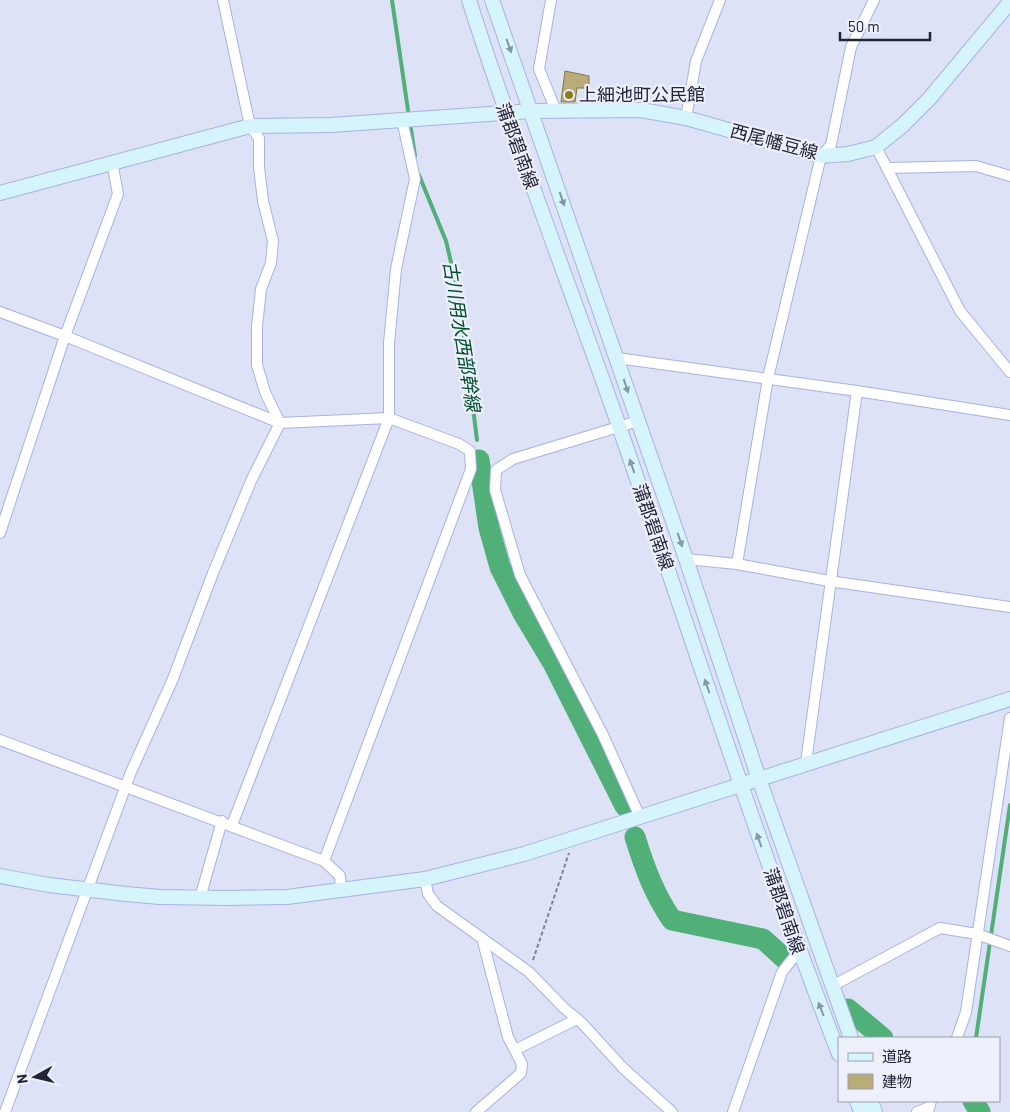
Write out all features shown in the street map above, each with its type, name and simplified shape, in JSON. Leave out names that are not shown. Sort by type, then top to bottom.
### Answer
[{"type":"main road","name":"蒲郡碧南線","points":[[469,0],[505,113],[619,426],[800,956],[838,1051]]},
{"type":"main road","name":"蒲郡碧南線","points":[[492,0],[532,111],[760,779],[834,985],[851,1037]]},
{"type":"main road","name":"西尾幡豆線","points":[[0,193],[250,126],[331,126],[532,111],[641,110],[686,118],[821,156],[848,154],[876,147],[929,99],[1010,2]]},
{"type":"main road","points":[[0,876],[87,890],[160,897],[200,898],[286,897],[425,879],[524,854],[573,839],[741,786],[806,762],[1010,699]]},
{"type":"street","points":[[223,0],[250,126],[259,138],[263,201],[273,241],[271,263],[261,289],[257,326],[257,365],[265,392],[280,423]]},
{"type":"street","points":[[551,0],[539,69],[556,111]]},
{"type":"street","points":[[686,118],[696,61],[720,0]]},
{"type":"street","points":[[737,564],[768,378],[821,156],[831,145],[851,47],[874,0]]},
{"type":"street","points":[[200,898],[227,823],[389,418],[389,343],[396,269],[415,179],[402,120]]},
{"type":"street","points":[[876,147],[960,311],[1010,372]]},
{"type":"street","points":[[0,532],[65,336],[118,194],[112,162]]},
{"type":"street","points":[[887,168],[976,166],[1010,176]]},
{"type":"street","points":[[0,312],[65,336],[280,423],[389,418],[459,444],[470,451],[471,469],[324,861]]},
{"type":"street","points":[[617,358],[768,378],[1010,415]]},
{"type":"street","points":[[806,762],[829,581],[857,391]]},
{"type":"street","points":[[638,421],[513,459],[496,470],[495,490],[520,575],[603,735],[640,817]]},
{"type":"street","points":[[5,1112],[131,772],[172,682],[213,573],[251,481],[280,423]]},
{"type":"street","points":[[686,559],[737,564],[829,581],[1010,607]]},
{"type":"street","points":[[957,1037],[966,1012],[980,936],[1005,781],[1010,718]]},
{"type":"street","points":[[0,740],[126,788],[227,823],[324,861],[340,876],[341,890]]},
{"type":"street","points":[[425,879],[428,894],[436,906],[529,972],[623,1068],[672,1112]]},
{"type":"street","points":[[834,985],[940,928],[980,936],[1010,946]]},
{"type":"street","points":[[476,1112],[521,1073],[522,1064],[508,1037],[482,938]]},
{"type":"street","points":[[734,1112],[782,972],[794,957],[800,956]]},
{"type":"street","points":[[514,1050],[577,1019]]},
{"type":"street","points":[[917,1112],[929,1107]]},
{"type":"path","points":[[529,972],[573,839]]},
{"type":"building","name":"上細池町公民館","points":[[565,71],[589,76],[589,88],[577,88],[575,102],[561,102]]},
{"type":"waterway","name":"古川用水西部幹線","points":[[392,0],[409,117]]},
{"type":"waterway","name":"古川用水西部幹線","points":[[410,123],[415,156]]},
{"type":"waterway","name":"古川用水西部幹線","points":[[419,175],[446,241],[459,296],[477,440]]},
{"type":"waterway","name":"古川用水西部幹線","points":[[479,460],[489,528],[500,567],[523,613],[553,663],[625,806]]},
{"type":"waterway","points":[[976,1037],[1010,805]]},
{"type":"waterway","name":"古川用水西部幹線","points":[[635,837],[650,880],[672,920],[763,939],[785,959]]},
{"type":"waterway","name":"古川用水西部幹線","points":[[848,1009],[882,1037]]},
{"type":"waterway","name":"古川用水西部幹線","points":[[974,1102],[980,1112]]},
{"type":"place","name":"上細池町公民館","points":[[569,95]]}]
